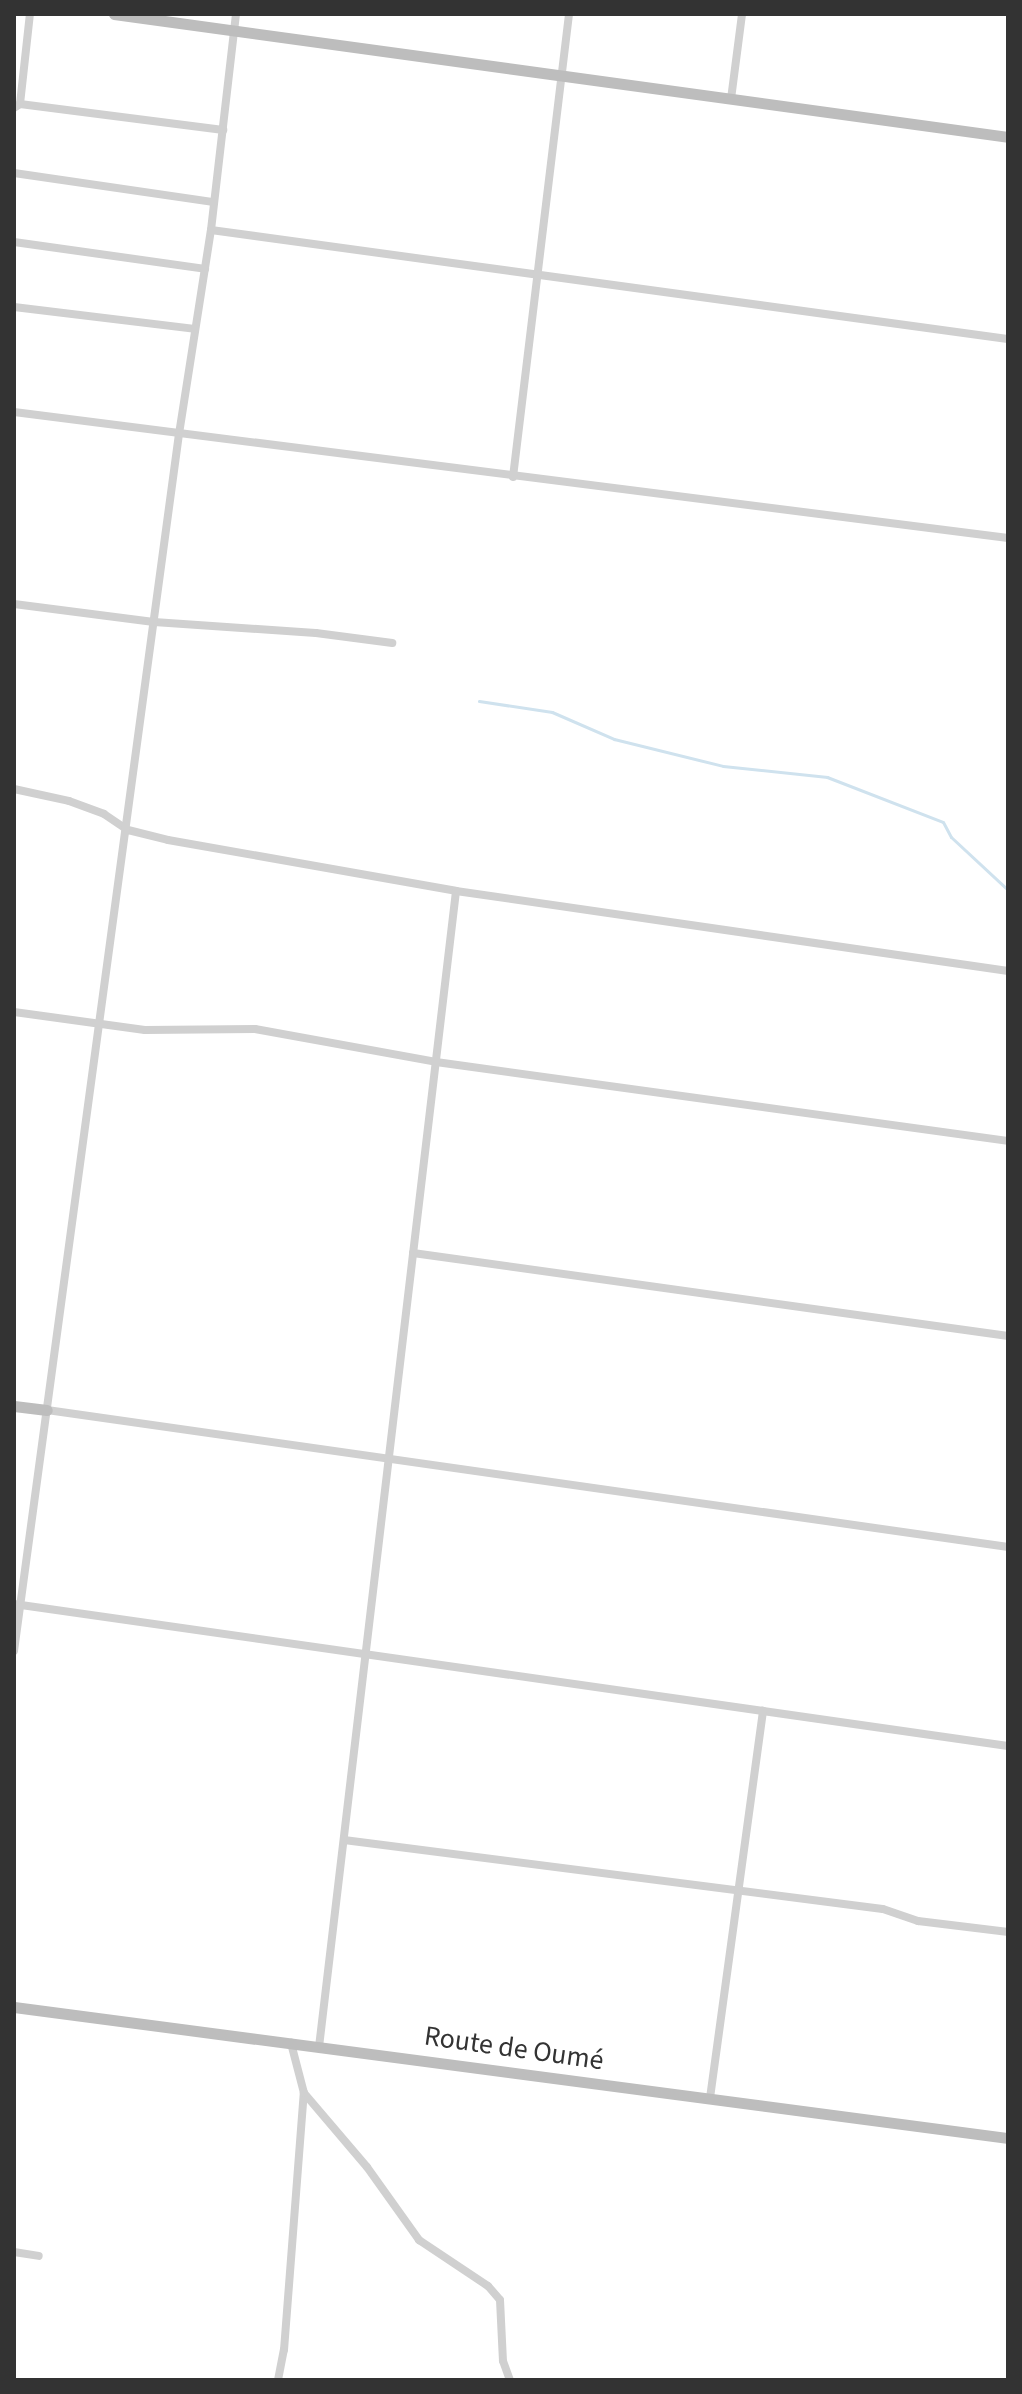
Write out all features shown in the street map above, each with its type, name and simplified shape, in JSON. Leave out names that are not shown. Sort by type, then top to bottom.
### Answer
[{"type":"street","points":[[30,14],[17,106],[223,130]]},
{"type":"street","points":[[114,14],[1008,137]]},
{"type":"street","points":[[14,1651],[17,1605],[128,830],[179,434],[211,230],[236,14]]},
{"type":"street","points":[[513,477],[569,14]]},
{"type":"street","points":[[731,99],[742,14]]},
{"type":"street","points":[[14,173],[214,202]]},
{"type":"street","points":[[211,230],[1008,339]]},
{"type":"street","points":[[14,242],[205,269]]},
{"type":"street","points":[[14,307],[195,329]]},
{"type":"street","points":[[14,412],[1008,538]]},
{"type":"street","points":[[14,604],[154,622],[316,633],[392,643]]},
{"type":"street","points":[[14,789],[69,801],[104,814],[128,830],[456,891],[1008,971]]},
{"type":"street","points":[[319,2047],[456,891]]},
{"type":"street","points":[[14,1012],[145,1030],[255,1029],[436,1062],[1008,1141]]},
{"type":"street","points":[[413,1253],[1008,1336]]},
{"type":"street","points":[[14,1406],[1008,1547]]},
{"type":"street","points":[[17,1605],[1008,1746]]},
{"type":"street","points":[[710,2098],[763,1711]]},
{"type":"street","points":[[344,1840],[883,1909],[918,1921],[1008,1932]]},
{"type":"street","name":"Route de Oumé","points":[[14,2007],[1008,2138]]},
{"type":"street","points":[[278,2380],[284,2350],[304,2093],[291,2043]]},
{"type":"street","points":[[304,2093],[393,2200],[403,2221],[419,2240],[488,2286],[500,2300],[503,2361],[510,2380]]},
{"type":"street","points":[[14,2252],[39,2256]]},
{"type":"waterway","points":[[479,701],[552,712],[614,739],[723,766],[827,777],[943,822],[951,837],[1008,890]]}]
